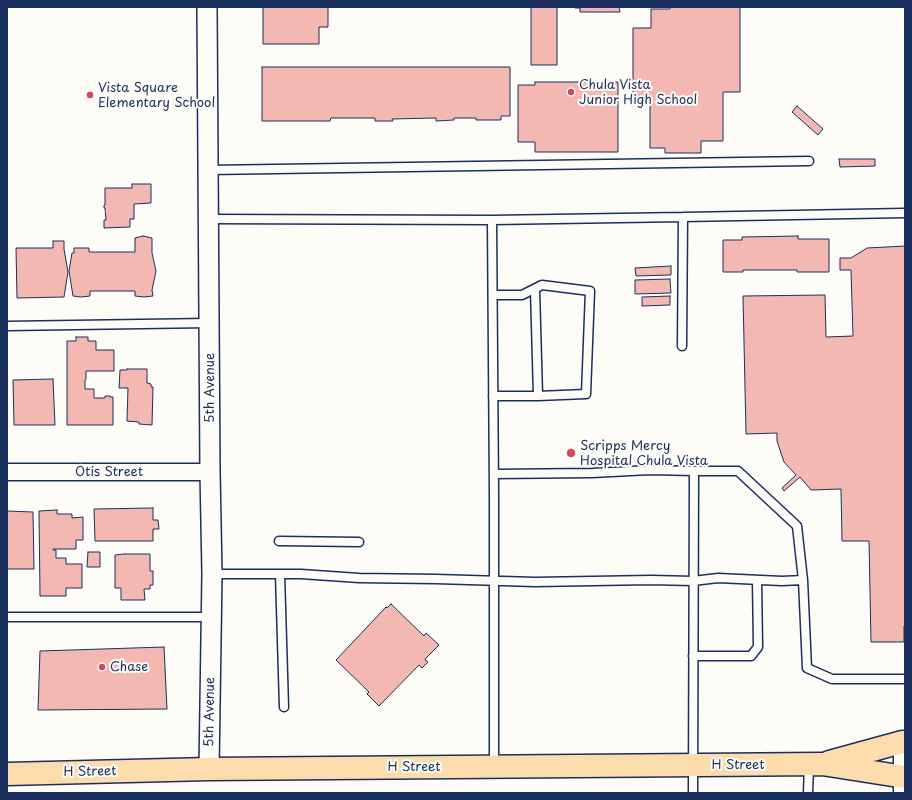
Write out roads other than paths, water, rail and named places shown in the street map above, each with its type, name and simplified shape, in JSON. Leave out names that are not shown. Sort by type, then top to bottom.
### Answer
[{"type":"main road","name":"H Street","points":[[815,764],[903,742]]},
{"type":"main road","name":"H Street","points":[[7,774],[209,769],[815,764],[903,782]]},
{"type":"street","name":"5th Avenue","points":[[207,7],[212,574],[209,769]]},
{"type":"street","name":"Otis Street","points":[[7,472],[210,472]]},
{"type":"street","points":[[903,742],[903,782]]},
{"type":"lane","points":[[208,170],[809,161]]},
{"type":"lane","points":[[208,219],[492,220],[905,213]]},
{"type":"lane","points":[[682,346],[683,217]]},
{"type":"lane","points":[[492,220],[494,767]]},
{"type":"lane","points":[[493,295],[522,295],[542,285],[590,291],[586,394],[493,396]]},
{"type":"lane","points":[[535,289],[538,396]]},
{"type":"lane","points":[[7,326],[209,323]]},
{"type":"lane","points":[[494,474],[585,474],[650,470],[738,471],[797,526],[803,580],[807,668],[832,679],[905,679]]},
{"type":"lane","points":[[693,793],[694,470]]},
{"type":"lane","points":[[280,541],[358,542]]},
{"type":"lane","points":[[212,574],[301,574],[358,578],[536,582],[651,580],[693,581],[718,578],[803,580]]},
{"type":"lane","points":[[280,574],[284,707]]},
{"type":"lane","points":[[693,656],[751,656],[758,647],[757,580]]},
{"type":"lane","points":[[7,617],[211,617]]},
{"type":"lane","points":[[808,793],[815,764]]},
{"type":"place","name":"Chula Vista Junior High School","points":[[571,92]]},
{"type":"place","name":"Vista Square Elementary School","points":[[90,95]]},
{"type":"place","name":"Scripps Mercy Hospital Chula Vista","points":[[571,453]]},
{"type":"place","name":"Chase","points":[[102,667]]}]
